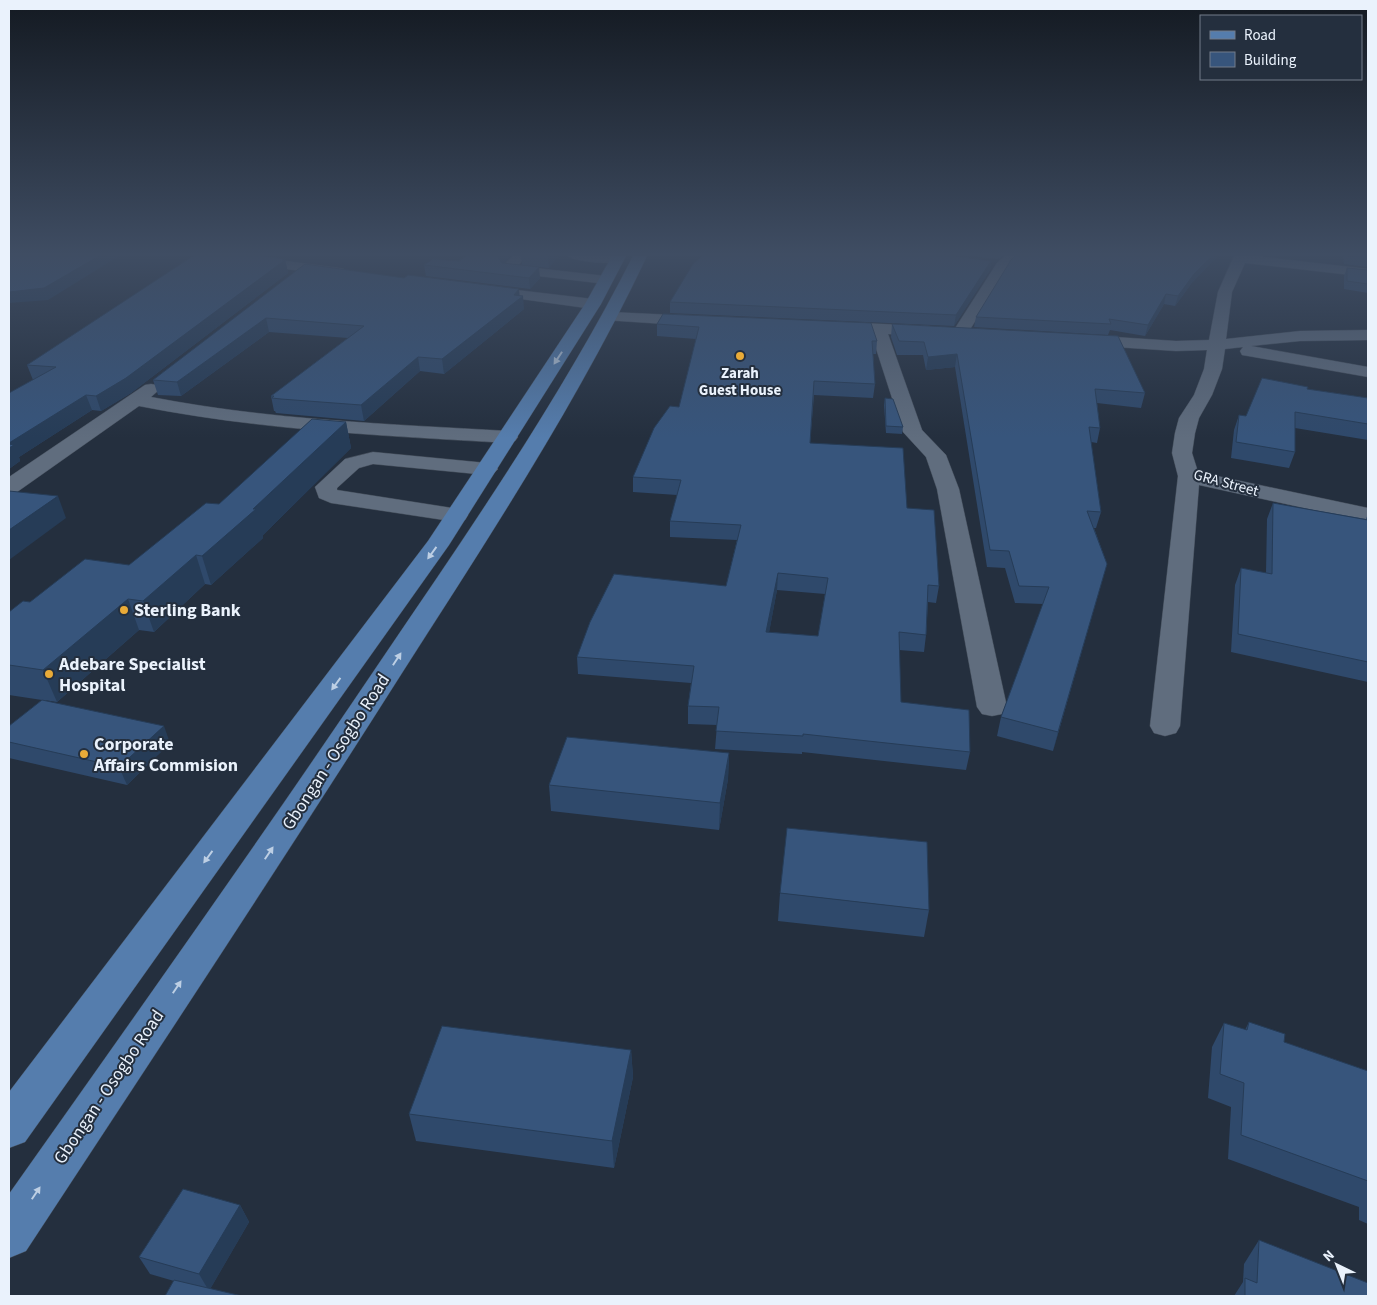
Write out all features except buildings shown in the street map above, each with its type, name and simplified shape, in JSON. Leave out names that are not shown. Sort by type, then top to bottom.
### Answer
[{"type":"main road","name":"Gbongan - Osogbo Road","points":[[9,1127],[402,593],[457,515],[589,317]]},
{"type":"main road","name":"Gbongan - Osogbo Road","points":[[9,1234],[286,828],[498,505],[595,317]]},
{"type":"street","points":[[700,317],[709,321]]},
{"type":"street","points":[[960,332],[970,317]]},
{"type":"street","name":"GRA Street","points":[[1221,317],[1213,369],[1203,395],[1189,418],[1185,433],[1182,453],[1189,476],[1368,515]]},
{"type":"street","points":[[825,326],[980,334]]},
{"type":"street","points":[[878,330],[912,432],[936,455],[948,489],[992,707]]},
{"type":"street","points":[[1068,340],[1176,346],[1217,345],[1300,336],[1368,336]]},
{"type":"street","points":[[1217,345],[1368,372]]},
{"type":"street","points":[[9,487],[137,400],[167,376]]},
{"type":"street","points":[[137,400],[182,410],[239,418],[508,437]]},
{"type":"street","points":[[457,515],[330,496],[326,493],[326,487],[352,463],[373,458],[487,469]]},
{"type":"street","points":[[1165,726],[1189,476]]},
{"type":"place","name":"Zarah Guest House","points":[[740,356]]},
{"type":"place","name":"Sterling Bank","points":[[124,610]]},
{"type":"place","name":"Adebare Specialist Hospital","points":[[49,674]]},
{"type":"place","name":"Corporate Affairs Commision","points":[[84,754]]}]
